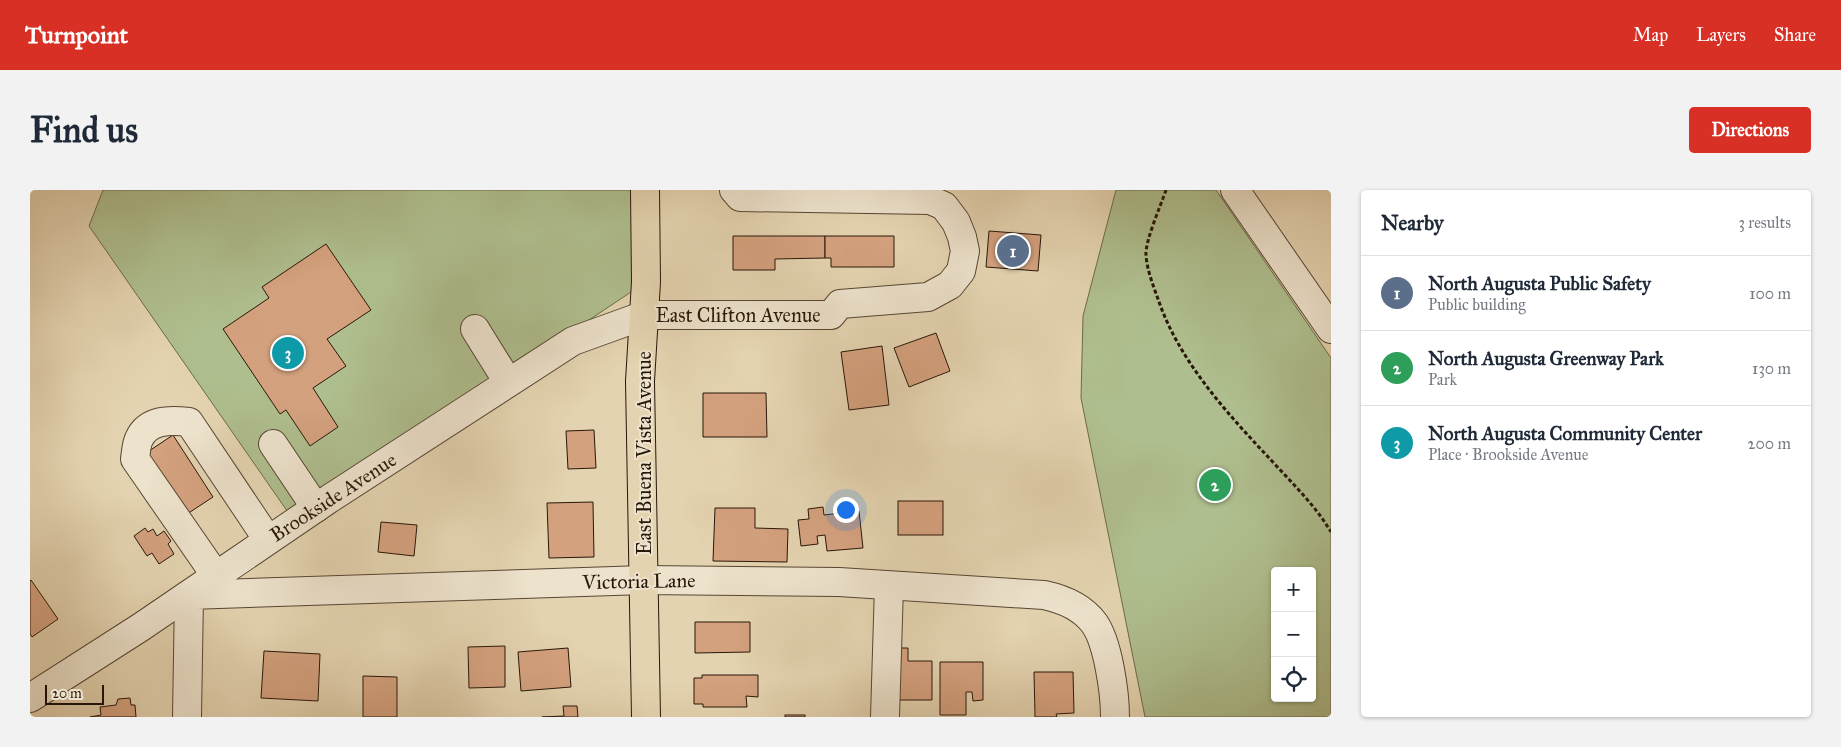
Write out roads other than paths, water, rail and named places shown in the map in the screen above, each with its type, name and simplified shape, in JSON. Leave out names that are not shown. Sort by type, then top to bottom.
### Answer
[{"type":"main road","name":"East Buena Vista Avenue","points":[[645,190],[645,315],[640,381],[646,717]]},
{"type":"street","name":"East Clifton Avenue","points":[[645,315],[831,314],[840,304],[928,297],[950,285],[961,271],[965,251],[956,222],[944,206],[930,200],[740,197],[734,190]]},
{"type":"street","points":[[1234,190],[1331,329]]},
{"type":"street","name":"Brookside Avenue","points":[[30,698],[141,627],[316,508],[573,340],[645,315]]},
{"type":"street","points":[[476,329],[508,382]]},
{"type":"street","points":[[216,576],[135,459],[139,439],[150,425],[171,420],[189,422],[268,540]]},
{"type":"street","points":[[272,444],[316,508]]},
{"type":"street","name":"Victoria Lane","points":[[189,594],[644,580],[839,582],[1044,595],[1072,604],[1095,624],[1111,674],[1115,717]]},
{"type":"street","points":[[886,717],[889,586]]},
{"type":"street","points":[[187,717],[189,594]]},
{"type":"place","name":"North Augusta Public Safety","points":[[1013,251]]},
{"type":"place","name":"North Augusta Community Center","points":[[288,353]]},
{"type":"place","name":"North Augusta Greenway Park","points":[[1215,485]]}]
